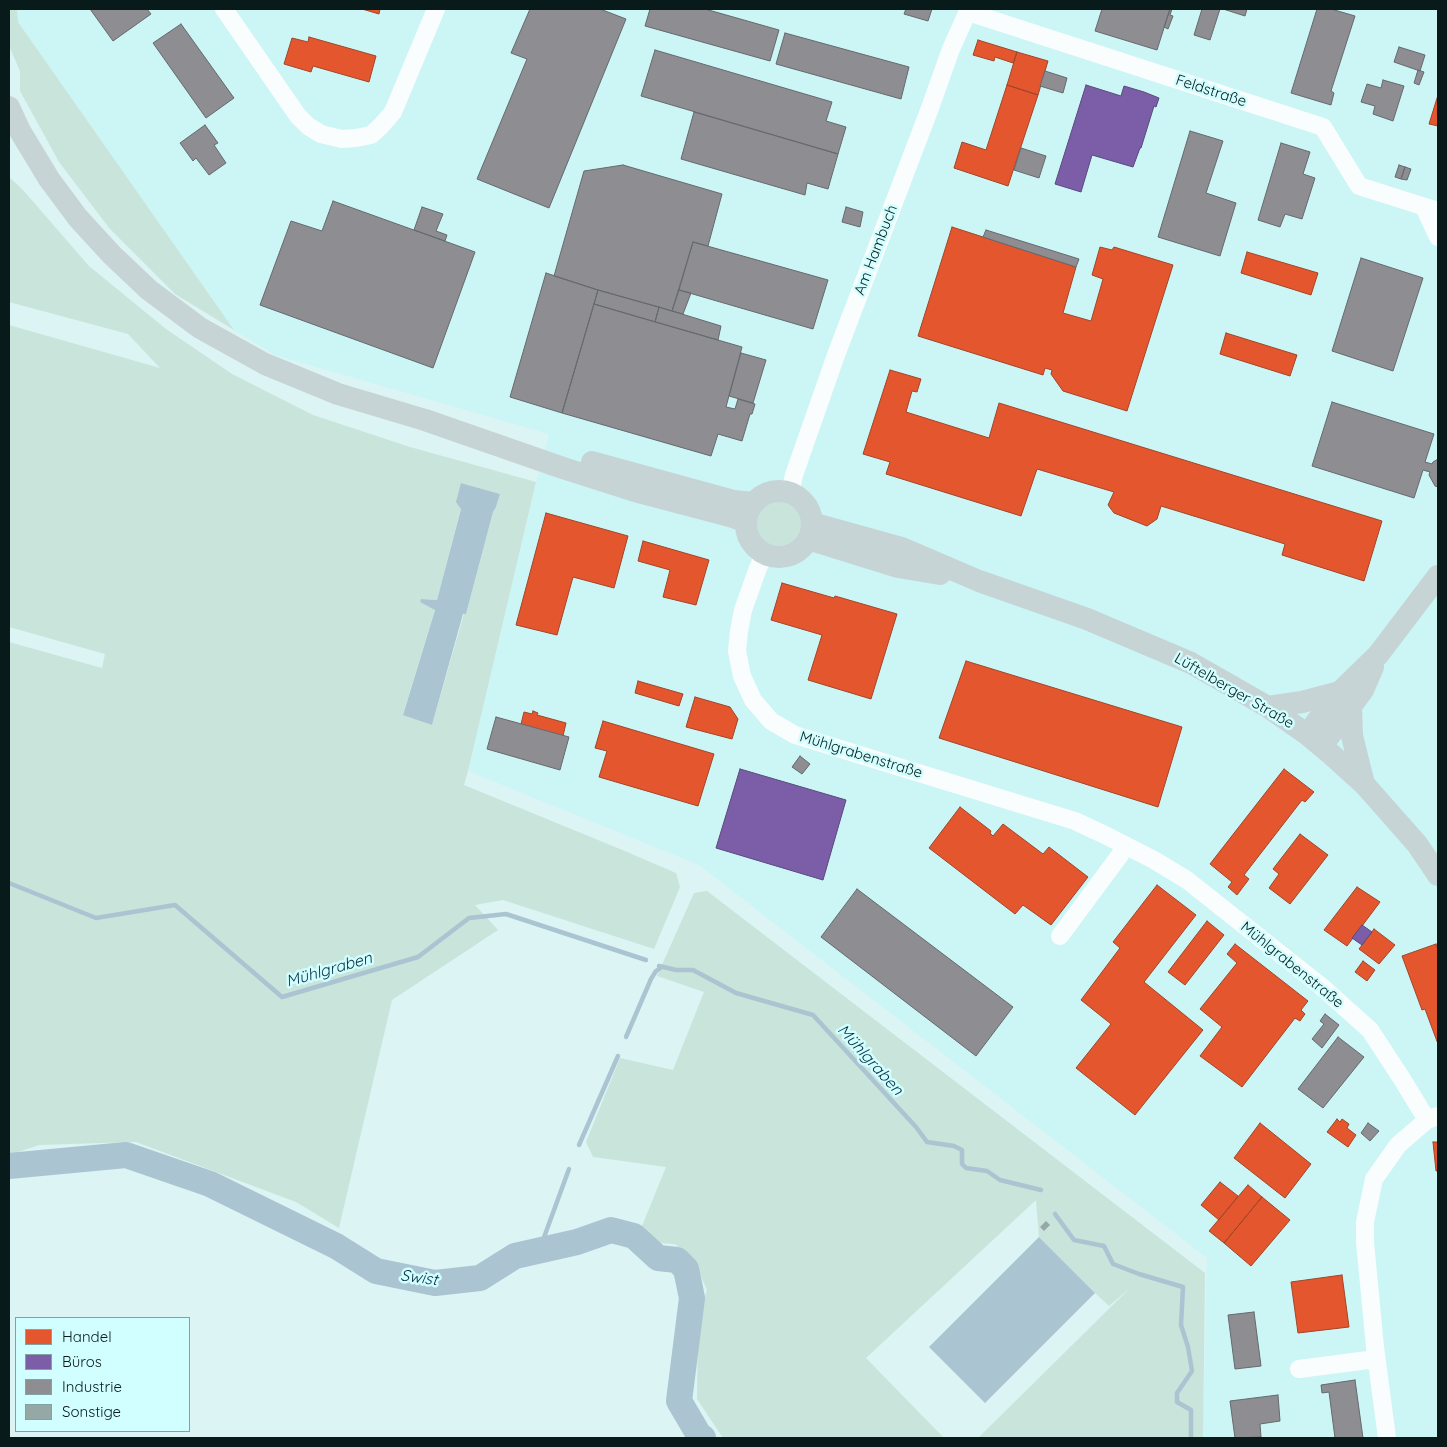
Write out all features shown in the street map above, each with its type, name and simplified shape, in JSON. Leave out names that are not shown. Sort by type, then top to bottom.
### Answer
[{"type":"main road","points":[[9,107],[14,134],[78,218],[112,255],[149,290],[200,328],[274,368],[338,394],[425,420],[566,455],[734,501],[749,512]]},
{"type":"main road","points":[[770,492],[790,493],[799,497],[806,504],[810,513],[810,531],[802,547],[794,553],[784,556],[765,554],[757,548],[747,532],[749,512],[761,496],[770,492]]},
{"type":"main road","name":"Lüftelberger Straße","points":[[810,531],[898,567],[979,581],[1087,619],[1191,663],[1268,707],[1315,740],[1364,784],[1417,844],[1438,875]]},
{"type":"main road","points":[[1315,740],[1317,721],[1346,699],[1438,576]]},
{"type":"main road","points":[[1268,707],[1302,702],[1346,699]]},
{"type":"main road","points":[[1346,699],[1352,736],[1364,784]]},
{"type":"street","points":[[224,9],[298,116],[308,126],[321,134],[342,139],[371,134],[393,112],[436,9]]},
{"type":"street","name":"Feldstraße","points":[[968,10],[1324,127],[1359,186],[1431,209],[1438,237]]},
{"type":"street","name":"Am Hambuch","points":[[790,493],[794,475],[836,355],[951,49],[968,10]]},
{"type":"street","name":"Mühlgrabenstraße","points":[[765,554],[743,610],[737,651],[742,676],[753,700],[771,722],[795,735],[1069,819],[1106,835],[1154,860],[1187,880],[1322,987],[1370,1030],[1402,1079],[1432,1118]]},
{"type":"street","points":[[1060,936],[1120,855],[1125,845]]},
{"type":"street","points":[[1387,1438],[1376,1359],[1365,1242],[1365,1222],[1374,1179],[1398,1145],[1432,1118]]},
{"type":"street","points":[[1299,1369],[1376,1359]]},
{"type":"shaded area","points":[[17,9],[1438,9],[1438,1438],[1203,1438],[1207,1258],[699,865],[468,771],[549,434],[275,355],[234,330],[18,22]]},
{"type":"shaded area","points":[[461,483],[500,494],[493,512],[466,614],[463,614],[432,725],[403,715],[435,610],[420,602],[421,599],[437,600],[461,509],[456,502]]},
{"type":"shaded area","points":[[1039,1237],[1095,1293],[985,1403],[929,1347]]},
{"type":"green space","points":[[9,9],[17,9],[18,22],[234,330],[175,294],[110,229],[59,162],[20,91],[20,71],[9,46]]},
{"type":"green space","points":[[9,177],[23,190],[89,266],[166,329],[232,374],[313,415],[410,447],[536,482],[464,785],[676,873],[680,887],[654,949],[503,900],[475,905],[498,930],[392,1000],[339,1228],[296,1202],[136,1142],[39,1145],[9,1155],[9,642],[102,668],[105,654],[9,627],[9,325],[160,368],[128,334],[9,302]],"holes":[[[461,483],[500,494],[493,512],[466,614],[464,614],[432,725],[403,714],[435,609],[420,602],[421,599],[437,600],[461,508]]]},
{"type":"green space","points":[[774,500],[784,500],[798,510],[802,523],[798,536],[792,542],[784,546],[774,546],[760,536],[756,528],[756,518],[766,504]]},
{"type":"green space","points":[[707,891],[1205,1273],[1203,1438],[978,1438],[1130,1288],[1109,1306],[1095,1293],[1039,1237],[1036,1200],[866,1358],[944,1438],[723,1438],[697,1399],[698,1317],[707,1290],[693,1259],[675,1244],[659,1243],[642,1226],[666,1167],[593,1157],[586,1142],[620,1058],[673,1070],[704,992],[657,976],[694,893]]},
{"type":"building: Handel","points":[[362,9],[380,9],[379,14]]},
{"type":"building: Handel","points":[[309,37],[376,56],[369,82],[313,66],[311,72],[284,64],[292,38],[308,42]]},
{"type":"building: Handel","points":[[978,40],[1017,52],[1013,63],[995,57],[994,61],[973,55]]},
{"type":"building: Handel","points":[[1017,52],[1048,61],[1038,95],[1007,85]]},
{"type":"building: Handel","points":[[1007,85],[1038,95],[1008,186],[954,168],[962,142],[986,150]]},
{"type":"building: Handel","points":[[1438,95],[1438,126],[1429,124]]},
{"type":"building: Handel","points":[[952,227],[1076,267],[1063,313],[1091,321],[1103,279],[1092,275],[1100,247],[1112,250],[1114,247],[1173,265],[1127,411],[1063,391],[1051,374],[1052,370],[1045,368],[1043,375],[918,336]]},
{"type":"building: Handel","points":[[1247,252],[1318,273],[1311,295],[1241,273]]},
{"type":"building: Handel","points":[[1226,333],[1297,355],[1290,376],[1220,354]]},
{"type":"building: Handel","points":[[890,370],[921,379],[917,392],[912,391],[906,412],[989,438],[999,403],[1382,521],[1364,581],[1282,555],[1285,544],[1161,506],[1157,519],[1147,526],[1114,513],[1108,505],[1114,492],[1037,469],[1021,516],[886,474],[890,462],[863,454]]},
{"type":"building: Handel","points":[[546,513],[628,536],[614,588],[573,577],[557,635],[516,625]]},
{"type":"building: Handel","points":[[643,541],[709,560],[696,605],[663,597],[670,570],[638,561]]},
{"type":"building: Handel","points":[[782,583],[897,614],[871,699],[808,680],[822,635],[771,620]]},
{"type":"building: Handel","points":[[966,661],[1182,727],[1158,807],[939,738]]},
{"type":"building: Handel","points":[[638,681],[683,694],[679,706],[635,693]]},
{"type":"building: Handel","points":[[695,697],[730,707],[738,719],[732,739],[686,727]]},
{"type":"building: Handel","points":[[533,711],[538,713],[537,715],[566,723],[563,736],[521,724],[524,712],[532,714]]},
{"type":"building: Handel","points":[[603,721],[714,754],[698,806],[599,777],[607,751],[595,748]]},
{"type":"building: Handel","points":[[1284,769],[1314,792],[1305,802],[1302,800],[1244,875],[1249,879],[1237,895],[1228,887],[1232,882],[1210,864]]},
{"type":"building: Handel","points":[[960,807],[991,831],[990,833],[993,836],[1003,824],[1043,854],[1049,847],[1088,877],[1051,925],[1023,905],[1015,914],[929,848]]},
{"type":"building: Handel","points":[[1300,834],[1328,855],[1290,904],[1269,888],[1279,874],[1273,869]]},
{"type":"building: Handel","points":[[1157,885],[1196,915],[1144,982],[1203,1030],[1135,1115],[1076,1068],[1111,1024],[1081,1000],[1120,948],[1113,942]]},
{"type":"building: Handel","points":[[1357,887],[1380,902],[1347,946],[1324,930]]},
{"type":"building: Handel","points":[[1207,921],[1224,935],[1185,985],[1168,972]]},
{"type":"building: Handel","points":[[1374,929],[1395,945],[1379,964],[1359,949]]},
{"type":"building: Handel","points":[[1235,944],[1308,1001],[1301,1010],[1305,1014],[1300,1021],[1295,1018],[1242,1087],[1200,1056],[1222,1027],[1200,1009],[1237,963],[1227,954]]},
{"type":"building: Handel","points":[[1436,944],[1438,950],[1438,1044],[1425,1009],[1422,1010],[1402,956]]},
{"type":"building: Handel","points":[[1363,961],[1375,970],[1367,981],[1355,972]]},
{"type":"building: Handel","points":[[1337,1119],[1340,1122],[1342,1119],[1349,1124],[1347,1128],[1356,1135],[1348,1147],[1327,1132]]},
{"type":"building: Handel","points":[[1260,1123],[1311,1164],[1285,1198],[1234,1158]]},
{"type":"building: Handel","points":[[1433,1142],[1438,1142],[1438,1171],[1436,1171]]},
{"type":"building: Handel","points":[[1220,1182],[1238,1196],[1219,1220],[1201,1205]]},
{"type":"building: Handel","points":[[1248,1185],[1262,1197],[1224,1243],[1209,1231]]},
{"type":"building: Handel","points":[[1262,1197],[1290,1220],[1251,1266],[1224,1243]]},
{"type":"building: Handel","points":[[1342,1275],[1349,1327],[1298,1333],[1291,1282]]},
{"type":"building: Büros","points":[[1086,85],[1121,96],[1124,86],[1159,98],[1156,107],[1154,106],[1133,167],[1092,155],[1081,192],[1055,184]]},
{"type":"building: Büros","points":[[740,769],[846,800],[823,880],[716,848]]},
{"type":"building: Büros","points":[[1362,925],[1372,932],[1362,945],[1352,938]]},
{"type":"building: Industrie","points":[[90,9],[147,9],[151,14],[113,41]]},
{"type":"building: Industrie","points":[[530,9],[600,9],[626,19],[549,208],[477,179],[527,59],[511,53]]},
{"type":"building: Industrie","points":[[650,9],[705,9],[779,30],[770,61],[645,26]]},
{"type":"building: Industrie","points":[[906,9],[932,9],[928,21],[904,14]]},
{"type":"building: Industrie","points":[[1102,9],[1170,9],[1157,50],[1095,31]]},
{"type":"building: Industrie","points":[[1170,9],[1172,9],[1170,15],[1173,16],[1168,29],[1164,27]]},
{"type":"building: Industrie","points":[[1202,9],[1220,9],[1210,40],[1194,35]]},
{"type":"building: Industrie","points":[[1223,9],[1247,9],[1245,16]]},
{"type":"building: Industrie","points":[[1317,9],[1331,9],[1355,16],[1331,91],[1334,93],[1331,105],[1291,93]]},
{"type":"building: Industrie","points":[[181,24],[234,98],[206,118],[153,43]]},
{"type":"building: Industrie","points":[[785,33],[909,67],[901,99],[776,64]]},
{"type":"building: Industrie","points":[[1399,47],[1425,55],[1420,71],[1394,62]]},
{"type":"building: Industrie","points":[[655,50],[832,102],[826,121],[846,127],[838,154],[641,96]]},
{"type":"building: Industrie","points":[[1418,70],[1424,72],[1419,85],[1414,83]]},
{"type":"building: Industrie","points":[[1045,71],[1067,78],[1063,93],[1040,86]]},
{"type":"building: Industrie","points":[[1383,80],[1404,86],[1393,121],[1373,114],[1375,106],[1361,102],[1367,84],[1381,88]]},
{"type":"building: Industrie","points":[[694,112],[838,154],[828,189],[807,183],[805,195],[681,159]]},
{"type":"building: Industrie","points":[[205,125],[218,143],[214,145],[226,163],[209,175],[196,158],[193,161],[180,143]]},
{"type":"building: Industrie","points":[[1190,131],[1223,141],[1206,193],[1236,203],[1220,256],[1158,237]]},
{"type":"building: Industrie","points":[[1281,143],[1310,152],[1303,174],[1315,178],[1302,219],[1285,214],[1280,227],[1258,220]]},
{"type":"building: Industrie","points":[[1021,148],[1046,156],[1039,178],[1014,170]]},
{"type":"building: Industrie","points":[[623,165],[722,194],[708,246],[693,242],[672,311],[554,276],[584,171]]},
{"type":"building: Industrie","points":[[1399,165],[1405,167],[1401,179],[1395,177]]},
{"type":"building: Industrie","points":[[1405,167],[1411,169],[1407,180],[1401,179]]},
{"type":"building: Industrie","points":[[333,201],[475,252],[433,368],[260,305],[291,221],[322,231]]},
{"type":"building: Industrie","points":[[422,207],[443,214],[436,231],[447,235],[445,241],[414,230]]},
{"type":"building: Industrie","points":[[846,207],[863,212],[860,227],[842,222]]},
{"type":"building: Industrie","points":[[986,230],[1079,259],[1076,267],[983,237]]},
{"type":"building: Industrie","points":[[693,242],[828,280],[813,329],[679,290]]},
{"type":"building: Industrie","points":[[1361,258],[1423,278],[1393,371],[1332,351]]},
{"type":"building: Industrie","points":[[546,273],[598,290],[562,413],[510,397]]},
{"type":"building: Industrie","points":[[598,290],[659,307],[655,322],[594,304]]},
{"type":"building: Industrie","points":[[679,290],[691,293],[683,314],[672,311]]},
{"type":"building: Industrie","points":[[594,304],[742,347],[726,407],[735,409],[738,399],[755,404],[742,441],[718,434],[711,456],[562,413]]},
{"type":"building: Industrie","points":[[659,307],[721,326],[718,340],[655,322]]},
{"type":"building: Industrie","points":[[741,353],[766,360],[753,403],[729,396]]},
{"type":"building: Industrie","points":[[1332,402],[1434,434],[1425,462],[1432,464],[1438,459],[1438,487],[1435,486],[1429,475],[1430,472],[1423,470],[1414,498],[1312,466]]},
{"type":"building: Industrie","points":[[496,717],[569,737],[560,770],[487,749]]},
{"type":"building: Industrie","points":[[800,756],[810,764],[802,774],[792,767]]},
{"type":"building: Industrie","points":[[857,889],[1013,1007],[976,1056],[821,937]]},
{"type":"building: Industrie","points":[[1325,1014],[1339,1025],[1322,1048],[1312,1039],[1324,1024],[1320,1021]]},
{"type":"building: Industrie","points":[[1338,1037],[1364,1057],[1323,1108],[1298,1089]]},
{"type":"building: Industrie","points":[[1368,1123],[1379,1131],[1370,1141],[1361,1133]]},
{"type":"building: Industrie","points":[[1254,1312],[1261,1366],[1235,1369],[1228,1315]]},
{"type":"building: Industrie","points":[[1355,1380],[1363,1438],[1335,1438],[1329,1392],[1322,1393],[1321,1385]]},
{"type":"building: Industrie","points":[[1278,1395],[1280,1421],[1260,1424],[1261,1437],[1235,1438],[1230,1401]]},
{"type":"building: Sonstige","points":[[1046,1221],[1050,1225],[1044,1231],[1040,1227]]},
{"type":"waterway","name":"Mühlgraben","points":[[9,883],[96,918],[175,905],[282,997],[418,957],[469,918],[506,914],[646,960]]},
{"type":"waterway","name":"Mühlgraben","points":[[659,966],[676,970],[693,970],[736,993],[813,1015],[916,1127],[927,1142],[954,1146],[962,1150],[962,1164],[966,1168],[987,1171],[1000,1180],[1041,1190]]},
{"type":"waterway","points":[[626,1037],[651,979],[656,971],[662,967]]},
{"type":"waterway","points":[[579,1145],[618,1056]]},
{"type":"waterway","name":"Swist","points":[[9,1166],[126,1155],[210,1184],[336,1246],[376,1271],[435,1283],[480,1278],[515,1256],[577,1242],[611,1230],[634,1236],[658,1258],[677,1260],[686,1269],[692,1298],[679,1401],[699,1435],[703,1438]]},
{"type":"waterway","points":[[539,1251],[569,1169]]},
{"type":"waterway","name":"Mühlgraben","points":[[1055,1214],[1074,1240],[1104,1246],[1113,1264],[1183,1287],[1181,1325],[1188,1347],[1192,1371],[1177,1393],[1177,1402],[1191,1410],[1191,1438]]}]
